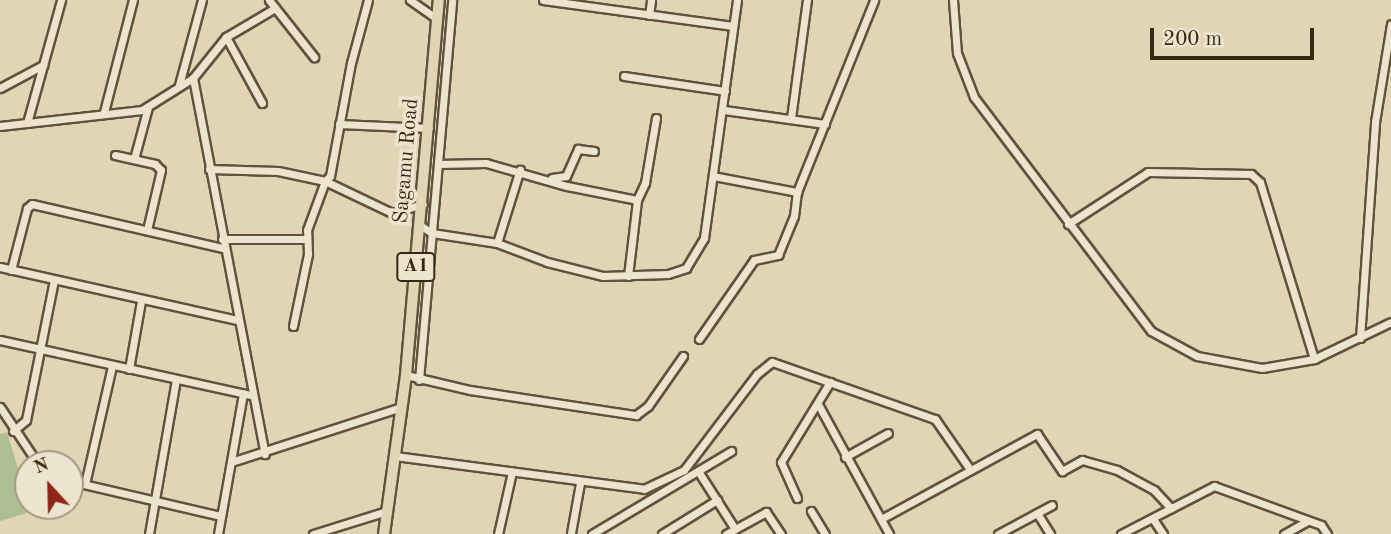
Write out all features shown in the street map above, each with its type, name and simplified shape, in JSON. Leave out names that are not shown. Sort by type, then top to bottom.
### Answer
[{"type":"highway","name":"Sagamu Road","points":[[384,534],[406,375],[439,0]]},
{"type":"street","points":[[104,112],[133,0]]},
{"type":"street","points":[[179,85],[202,0]]},
{"type":"street","points":[[269,0],[314,57]]},
{"type":"street","points":[[293,326],[309,254],[307,240],[325,181],[334,165],[340,124],[368,0]]},
{"type":"street","points":[[410,0],[437,19]]},
{"type":"street","points":[[419,380],[453,0]]},
{"type":"street","points":[[543,0],[585,3],[733,26]]},
{"type":"street","points":[[649,15],[651,0]]},
{"type":"street","points":[[421,226],[432,233],[497,243],[562,266],[603,276],[676,272],[692,261],[704,238],[737,0]]},
{"type":"street","points":[[790,118],[807,0]]},
{"type":"street","points":[[699,339],[754,260],[777,257],[794,216],[797,192],[874,0]]},
{"type":"street","points":[[953,0],[957,53],[970,87],[1068,225],[1151,331],[1177,347],[1242,367],[1285,366],[1314,359],[1391,322]]},
{"type":"street","points":[[27,123],[58,1]]},
{"type":"street","points":[[0,126],[148,107],[193,78],[226,37],[275,8]]},
{"type":"street","points":[[1360,338],[1375,122],[1391,24]]},
{"type":"street","points":[[226,37],[262,103]]},
{"type":"street","points":[[2,85],[43,65]]},
{"type":"street","points":[[624,76],[725,91]]},
{"type":"street","points":[[193,78],[237,320],[247,394],[265,454]]},
{"type":"street","points":[[134,159],[148,107]]},
{"type":"street","points":[[723,110],[825,124]]},
{"type":"street","points":[[628,276],[637,200],[645,183],[656,118]]},
{"type":"street","points":[[340,124],[429,128]]},
{"type":"street","points":[[551,178],[566,176],[578,149],[594,150]]},
{"type":"street","points":[[115,155],[161,170],[147,230]]},
{"type":"street","points":[[439,164],[478,162],[520,169],[567,186],[637,200]]},
{"type":"street","points":[[209,169],[278,171],[325,181],[392,214],[423,204]]},
{"type":"street","points":[[497,243],[520,169]]},
{"type":"street","points":[[1068,225],[1147,172],[1251,174],[1260,183],[1314,359]]},
{"type":"street","points":[[713,176],[797,192]]},
{"type":"street","points":[[11,270],[29,205],[222,244],[307,240]]},
{"type":"street","points":[[0,267],[141,301],[237,320]]},
{"type":"street","points":[[13,431],[26,420],[54,280]]},
{"type":"street","points":[[129,369],[141,301]]},
{"type":"street","points":[[0,340],[247,394]]},
{"type":"street","points":[[406,375],[419,380],[636,415],[648,406],[683,356]]},
{"type":"street","points":[[395,456],[580,483],[644,489],[684,470],[768,363],[830,382],[940,422],[969,468]]},
{"type":"street","points":[[112,366],[85,484],[221,516]]},
{"type":"street","points":[[149,534],[152,498],[176,379]]},
{"type":"street","points":[[797,498],[780,462],[819,406],[830,382]]},
{"type":"street","points":[[218,534],[247,394]]},
{"type":"street","points":[[819,406],[889,534]]},
{"type":"street","points":[[0,407],[27,450]]},
{"type":"street","points":[[234,461],[265,454],[401,407]]},
{"type":"street","points":[[239,425],[257,426]]},
{"type":"street","points":[[845,457],[887,433]]},
{"type":"street","points":[[880,519],[969,468],[1037,434],[1062,471],[1082,460],[1117,470],[1154,491],[1171,508]]},
{"type":"street","points":[[592,534],[731,451]]},
{"type":"street","points":[[698,471],[735,529]]},
{"type":"street","points":[[498,534],[512,472]]},
{"type":"street","points":[[571,533],[580,483]]},
{"type":"street","points":[[1121,534],[1214,486],[1321,525],[1327,534]]},
{"type":"street","points":[[662,534],[717,500]]},
{"type":"street","points":[[998,534],[1052,505]]},
{"type":"street","points":[[313,534],[388,511]]},
{"type":"street","points":[[811,511],[825,534]]},
{"type":"street","points":[[726,534],[766,512],[781,534]]},
{"type":"street","points":[[1037,513],[1050,534]]},
{"type":"street","points":[[1153,519],[1163,534]]},
{"type":"street","points":[[1284,534],[1307,521]]},
{"type":"green space","points":[[7,432],[14,455],[14,517],[0,521],[0,434]]}]
